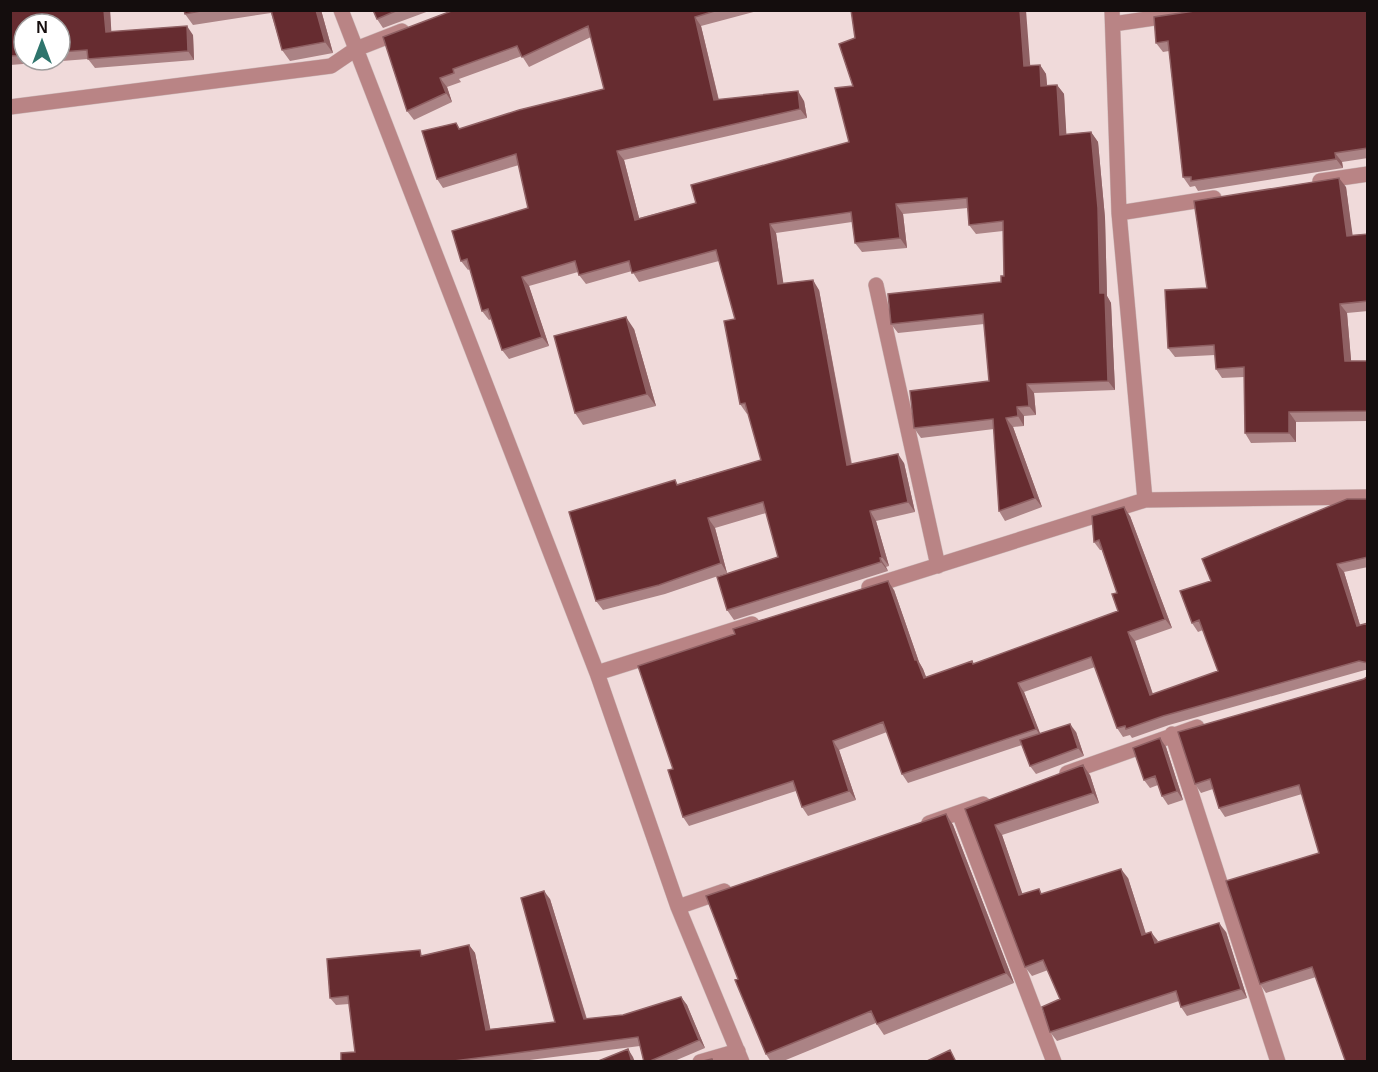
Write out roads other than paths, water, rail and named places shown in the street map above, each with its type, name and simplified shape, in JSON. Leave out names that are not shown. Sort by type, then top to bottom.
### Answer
[{"type":"street","points":[[340,10],[597,673],[678,906],[740,1056],[700,1062]]},
{"type":"street","points":[[1145,500],[1119,213],[1113,17],[1209,10]]},
{"type":"street","points":[[10,107],[331,66],[356,49],[417,26]]},
{"type":"street","points":[[1308,183],[1368,174]]},
{"type":"street","points":[[1119,213],[1225,196]]},
{"type":"street","points":[[876,285],[938,566]]},
{"type":"street","points":[[858,591],[1145,500],[1368,496]]},
{"type":"street","points":[[597,673],[767,619]]},
{"type":"street","points":[[1048,780],[1172,734],[1206,724]]},
{"type":"street","points":[[1172,734],[1278,1062]]},
{"type":"street","points":[[914,828],[992,801]]},
{"type":"street","points":[[959,813],[1054,1062]]},
{"type":"street","points":[[678,906],[734,888]]}]
